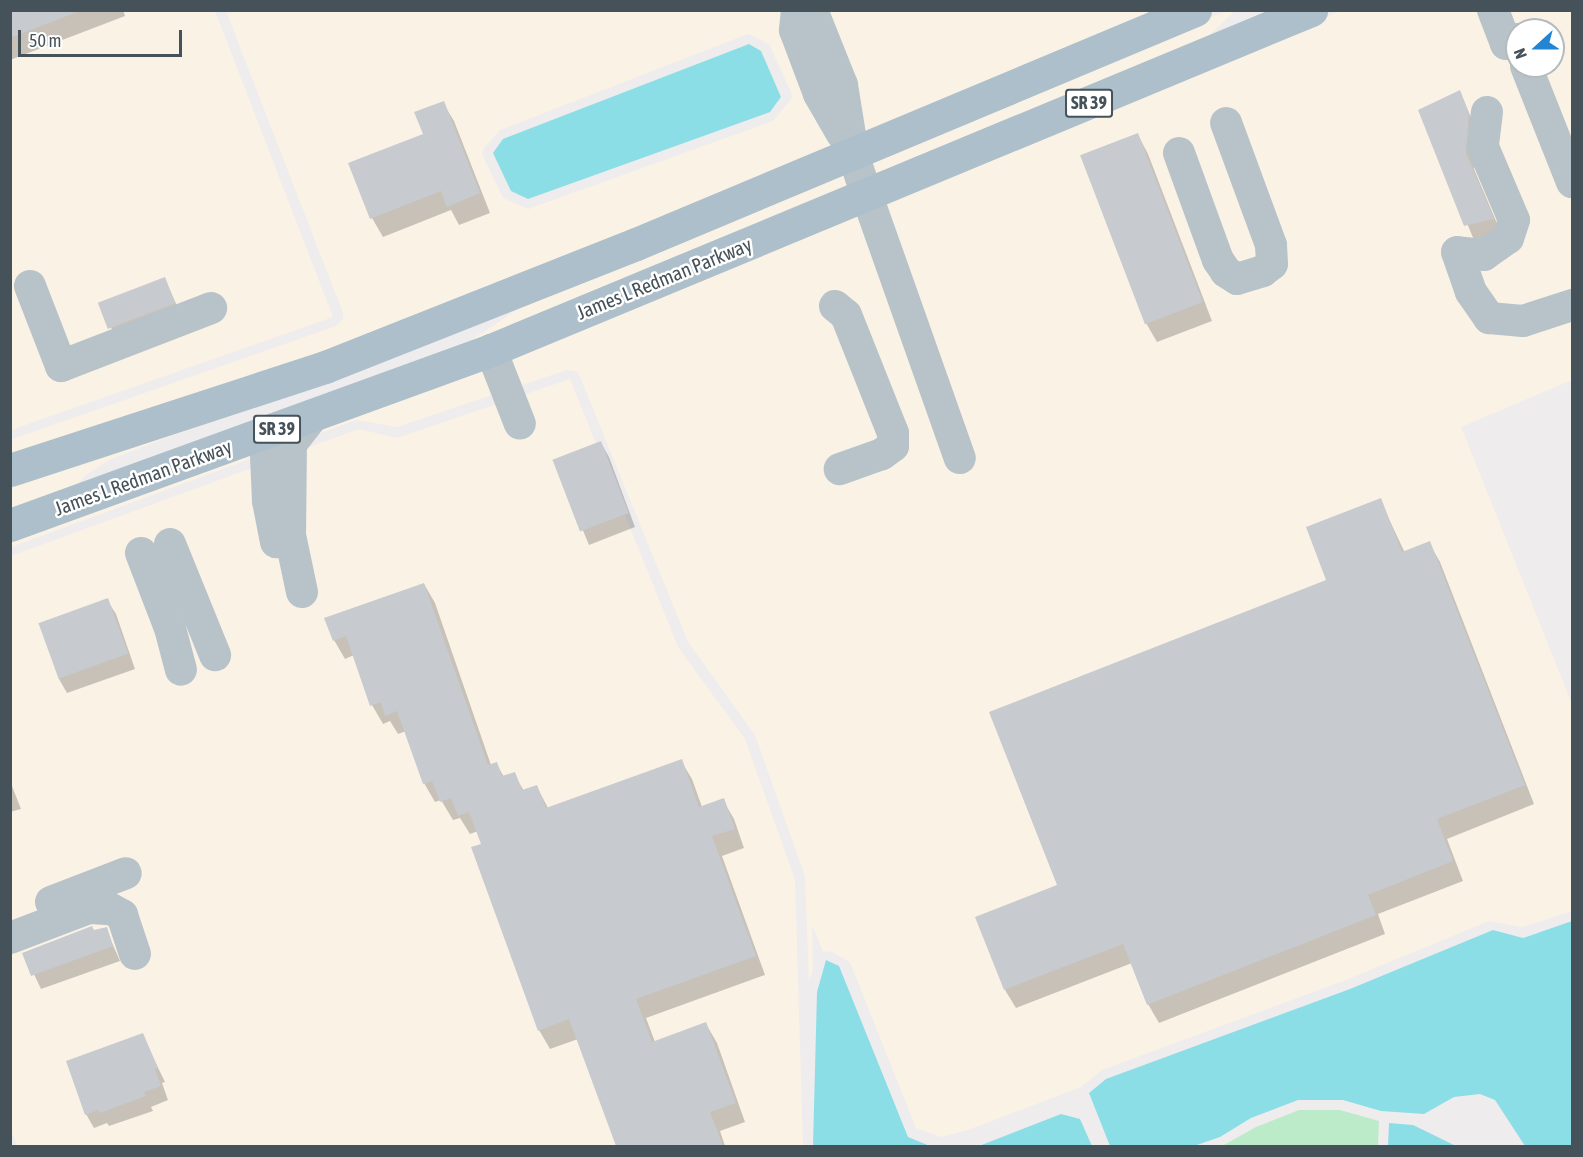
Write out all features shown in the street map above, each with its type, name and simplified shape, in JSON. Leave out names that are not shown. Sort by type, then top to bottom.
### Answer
[{"type":"main road","name":"SR 39","points":[[10,470],[325,368],[853,154],[1195,10]]},
{"type":"main road","points":[[1207,54],[1245,18],[1261,10]]},
{"type":"main road","name":"James L Redman Parkway","points":[[10,525],[491,350],[1311,10]]},
{"type":"main road","points":[[265,433],[271,420],[297,399],[463,333],[538,282]]},
{"type":"main road","points":[[75,502],[93,483],[117,468],[237,421],[258,401],[262,388]]},
{"type":"lane","points":[[797,10],[795,30],[815,83],[853,154]]},
{"type":"lane","points":[[812,10],[842,85],[853,154],[960,458]]},
{"type":"lane","points":[[1493,10],[1505,24]]},
{"type":"lane","points":[[1532,78],[1572,182]]},
{"type":"lane","points":[[1486,112],[1483,147],[1514,220],[1508,238],[1485,255],[1457,252],[1471,292],[1490,318],[1523,321],[1572,305]]},
{"type":"lane","points":[[1179,153],[1218,260],[1226,272],[1237,279],[1263,271],[1272,264],[1271,245],[1226,123]]},
{"type":"lane","points":[[30,286],[61,366],[211,308]]},
{"type":"lane","points":[[835,306],[846,315],[892,433],[892,446],[882,454],[840,469]]},
{"type":"lane","points":[[491,350],[520,424]]},
{"type":"lane","points":[[265,433],[268,501],[278,556],[302,592],[290,535],[290,450],[291,444],[314,415]]},
{"type":"lane","points":[[181,670],[170,628],[156,548],[215,655]]},
{"type":"lane","points":[[10,917],[126,873]]},
{"type":"lane","points":[[10,938],[88,908],[111,909],[122,915],[135,954]]},
{"type":"shaded area","points":[[10,11],[215,11],[333,317],[11,430]]},
{"type":"shaded area","points":[[226,11],[1168,11],[394,328],[11,458],[10,440],[336,326],[343,319],[343,313]],"holes":[[[748,34],[769,44],[792,98],[773,121],[528,209],[503,198],[482,154],[484,148],[500,130]]]},
{"type":"shaded area","points":[[1226,11],[1235,11],[1200,44],[467,343],[544,292],[641,254]]},
{"type":"shaded area","points":[[1340,11],[1572,11],[1572,380],[1461,427],[1572,704],[1572,911],[1523,927],[1489,921],[1346,980],[1102,1070],[1081,1087],[968,1130],[941,1137],[916,1128],[850,962],[832,952],[823,951],[812,925],[813,968],[809,982],[805,876],[755,735],[688,642],[578,372],[567,370],[397,427],[356,420],[11,547],[11,538],[1214,63]]},
{"type":"shaded area","points":[[570,379],[678,647],[745,739],[795,880],[803,1146],[17,1146],[11,1130],[11,556],[359,429],[397,438]]},
{"type":"shaded area","points":[[221,417],[111,459],[87,474],[68,493],[11,513],[11,482]]},
{"type":"green space","points":[[1299,1110],[1340,1110],[1379,1121],[1378,1146],[1222,1146],[1256,1127]]},
{"type":"water","points":[[749,44],[761,51],[781,97],[770,112],[528,199],[511,191],[493,153],[503,139]]},
{"type":"water","points":[[1572,921],[1572,1146],[1525,1146],[1495,1100],[1480,1094],[1454,1097],[1424,1114],[1381,1111],[1343,1100],[1298,1100],[1251,1118],[1220,1137],[1194,1146],[1110,1146],[1089,1093],[1106,1079],[1350,989],[1493,930],[1523,938]]},
{"type":"water","points":[[826,960],[839,966],[908,1137],[930,1146],[813,1146],[817,992]]},
{"type":"water","points":[[1061,1114],[1080,1119],[1092,1146],[979,1146]]},
{"type":"water","points":[[1389,1123],[1413,1125],[1456,1146],[1388,1146]]},
{"type":"building","points":[[10,10],[77,10],[77,12],[10,38]]},
{"type":"building","points":[[1460,90],[1469,113],[1466,153],[1494,219],[1464,226],[1418,110]]},
{"type":"building","points":[[444,101],[480,193],[447,207],[441,191],[370,219],[348,163],[423,134],[414,112]]},
{"type":"building","points":[[1138,133],[1203,302],[1145,324],[1080,155]]},
{"type":"building","points":[[165,277],[175,303],[108,329],[98,303]]},
{"type":"building","points":[[601,441],[629,513],[580,532],[552,460]]},
{"type":"building","points":[[1381,498],[1402,552],[1430,541],[1525,785],[1437,819],[1453,861],[1368,895],[1376,915],[1147,1005],[1123,944],[1004,990],[975,917],[1057,885],[989,712],[1326,580],[1306,527]]},
{"type":"building","points":[[424,583],[488,765],[497,762],[502,776],[515,772],[522,790],[537,785],[546,808],[682,759],[699,807],[724,798],[735,829],[712,836],[756,956],[636,999],[652,1042],[706,1022],[736,1103],[710,1112],[723,1146],[616,1146],[569,1019],[538,1031],[471,847],[481,844],[469,812],[458,816],[451,798],[440,802],[432,781],[423,784],[397,711],[385,716],[381,702],[370,706],[346,636],[333,641],[324,618]]},
{"type":"building","points":[[108,598],[128,653],[59,679],[38,623]]},
{"type":"building","points":[[92,926],[94,930],[107,927],[113,946],[31,976],[22,953]]},
{"type":"building","points":[[143,1033],[158,1068],[155,1069],[161,1086],[144,1092],[146,1096],[100,1113],[98,1110],[85,1115],[66,1061]]}]
